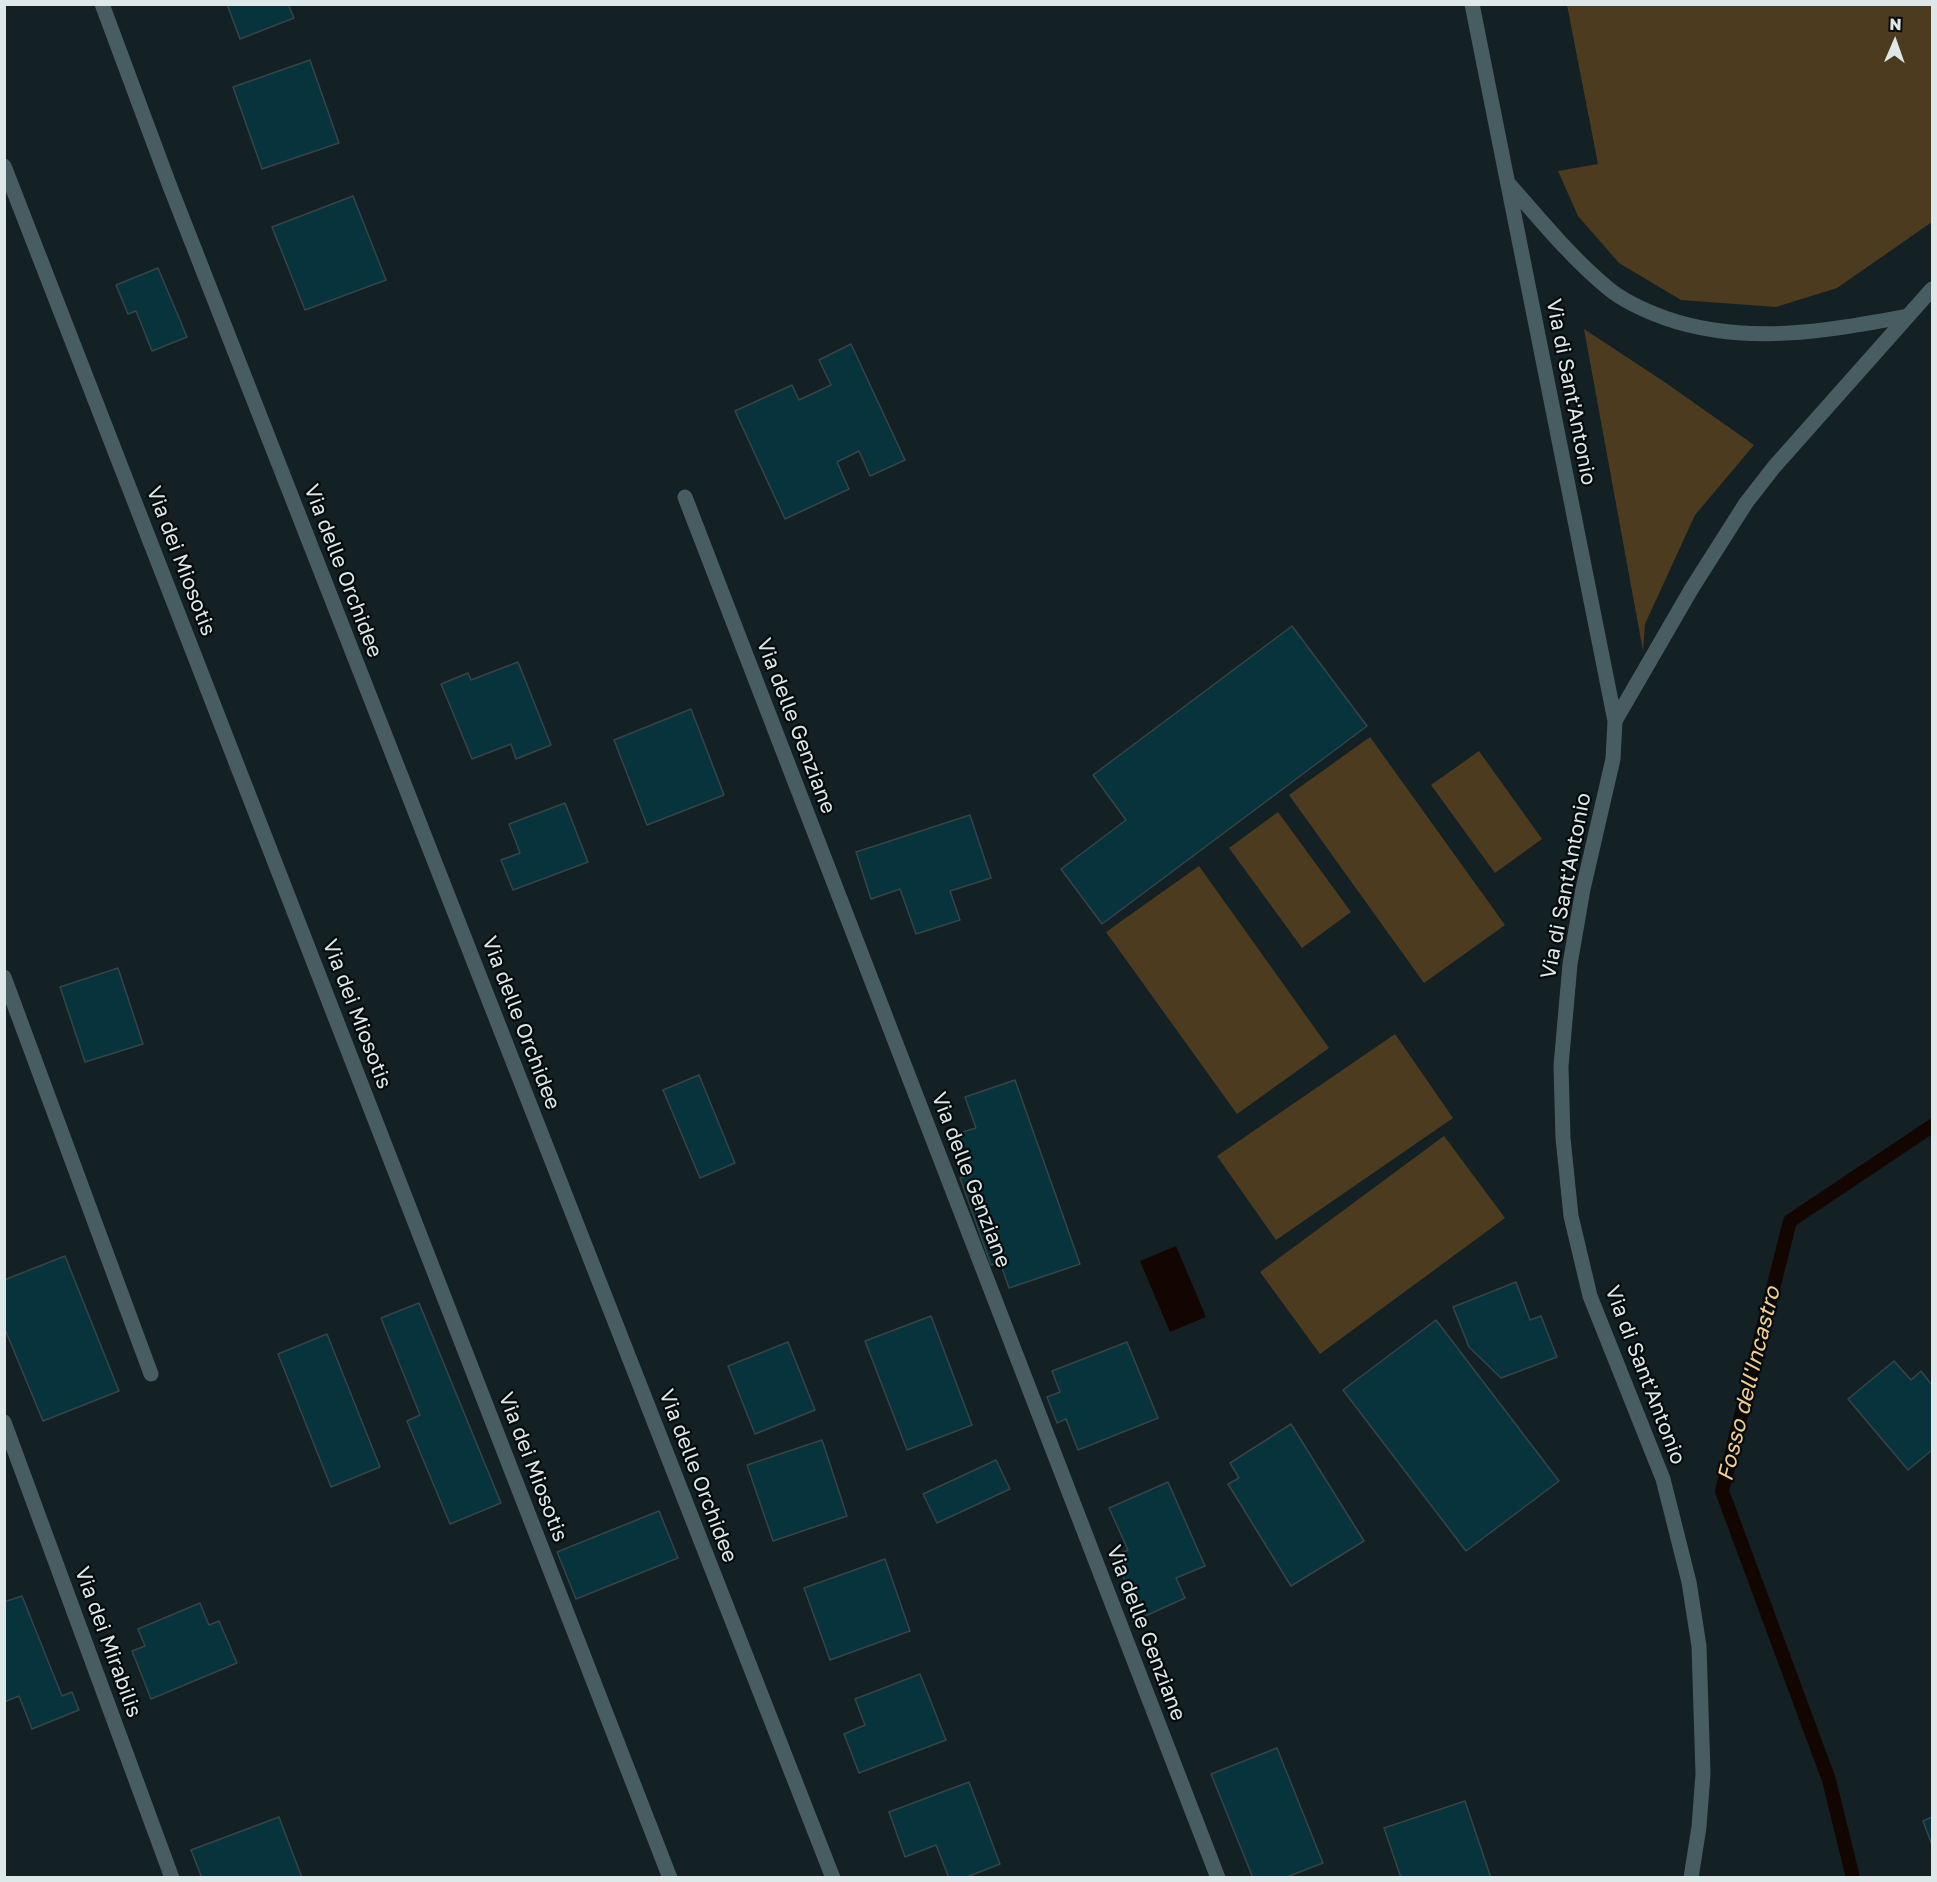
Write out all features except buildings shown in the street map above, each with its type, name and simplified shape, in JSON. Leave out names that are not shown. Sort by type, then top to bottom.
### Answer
[{"type":"street","name":"Via delle Orchidee","points":[[102,4],[169,184],[833,1878]]},
{"type":"street","name":"Via di Sant'Antonio","points":[[1472,4],[1615,721],[1613,759],[1583,889],[1570,964],[1562,1066],[1563,1138],[1571,1216],[1590,1296],[1663,1479],[1689,1582],[1699,1646],[1703,1765],[1699,1827],[1691,1878]]},
{"type":"street","name":"Via dei Miosotis","points":[[4,166],[670,1878]]},
{"type":"street","points":[[1508,183],[1585,267],[1611,290],[1642,309],[1680,323],[1730,333],[1781,334],[1844,328],[1908,316]]},
{"type":"street","points":[[1615,721],[1692,588],[1746,503],[1774,467],[1932,289]]},
{"type":"street","name":"Via delle Genziane","points":[[685,497],[1218,1878]]},
{"type":"street","points":[[4,977],[151,1374]]},
{"type":"street","name":"Via dei Mirabilis","points":[[4,1422],[172,1878]]},
{"type":"shaded area","points":[[1567,5],[1932,5],[1932,222],[1837,288],[1776,307],[1681,300],[1619,263],[1578,216],[1558,171],[1598,164]]},
{"type":"shaded area","points":[[1584,329],[1754,445],[1695,515],[1645,624],[1643,651]]},
{"type":"shaded area","points":[[1370,737],[1505,925],[1424,983],[1289,795]]},
{"type":"shaded area","points":[[1479,751],[1542,839],[1495,873],[1431,785]]},
{"type":"shaded area","points":[[1278,812],[1351,912],[1302,948],[1229,848]]},
{"type":"shaded area","points":[[1199,866],[1329,1048],[1237,1114],[1106,932]]},
{"type":"shaded area","points":[[1395,1034],[1453,1118],[1276,1240],[1217,1156]]},
{"type":"shaded area","points":[[1444,1136],[1505,1218],[1320,1354],[1260,1272]]},
{"type":"shaded area","points":[[1176,1246],[1206,1317],[1170,1332],[1140,1261]]},
{"type":"waterway","name":"Fosso dell'Incastro","points":[[1853,1878],[1829,1780],[1722,1491],[1790,1221],[1932,1126]]}]
